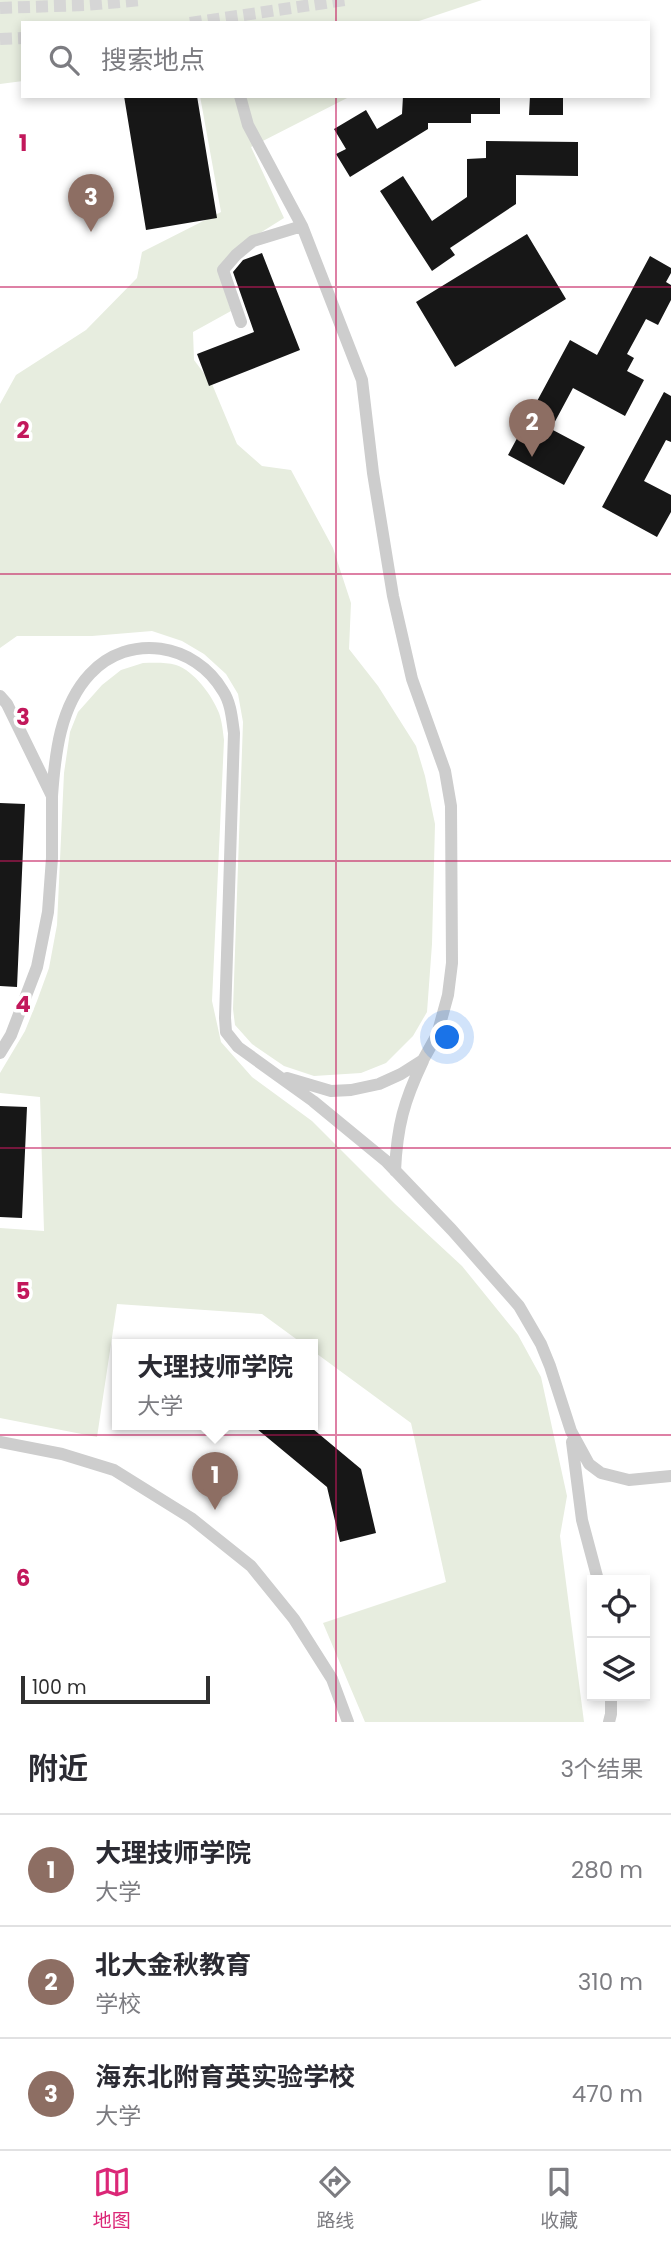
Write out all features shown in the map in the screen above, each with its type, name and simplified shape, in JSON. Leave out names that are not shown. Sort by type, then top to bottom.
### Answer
[{"type":"street","points":[[241,98],[248,125],[302,226],[362,380],[373,473],[393,596],[412,680],[445,771],[451,806],[452,937],[448,995],[437,1035],[423,1060],[402,1110],[395,1171]]},
{"type":"street","points":[[241,322],[223,270],[253,241],[302,226]]},
{"type":"street","points":[[0,1054],[11,1035],[37,967],[48,912],[55,754],[74,696],[90,673],[132,648],[167,649],[192,659],[215,678],[225,693],[232,714],[234,733],[226,1032],[238,1047],[321,1107],[395,1171],[519,1306],[541,1344],[571,1431],[589,1464],[600,1473],[629,1480],[671,1476]]},
{"type":"street","points":[[0,696],[52,796]]},
{"type":"street","points":[[275,1074],[331,1091],[351,1090],[379,1084],[423,1060]]},
{"type":"street","points":[[571,1431],[582,1520],[597,1575]]},
{"type":"street","points":[[0,1442],[62,1454],[114,1470],[191,1518],[251,1566],[294,1619],[332,1679],[348,1722]]},
{"type":"street","points":[[609,1722],[611,1701]]},
{"type":"shaded area","points":[[0,0],[482,0],[419,21],[21,21],[21,81],[0,84]]},
{"type":"shaded area","points":[[200,98],[347,98],[251,147],[284,218],[239,246],[219,273],[231,311],[193,332],[194,360],[212,384],[237,444],[262,466],[291,470],[333,548],[351,603],[349,649],[378,686],[416,746],[425,776],[435,824],[432,944],[427,1012],[413,1036],[386,1063],[361,1073],[314,1076],[284,1066],[252,1044],[235,1025],[233,1009],[243,722],[238,694],[226,674],[204,654],[182,641],[152,631],[92,636],[17,636],[0,648],[0,404],[16,375],[86,330],[137,278],[142,252],[221,212]]},
{"type":"shaded area","points":[[143,663],[172,664],[183,668],[202,684],[222,723],[224,740],[212,1001],[221,1042],[252,1077],[312,1121],[462,1266],[518,1335],[541,1377],[567,1496],[560,1536],[584,1722],[365,1722],[323,1623],[446,1582],[411,1423],[318,1355],[318,1339],[296,1339],[262,1314],[117,1304],[97,1437],[0,1418],[0,1228],[44,1231],[40,1097],[0,1093],[0,1073],[25,1031],[49,968],[57,925],[64,773],[70,732],[78,712],[102,685],[121,670]]},
{"type":"building","points":[[124,98],[197,98],[217,218],[146,230]]},
{"type":"building","points":[[403,98],[500,98],[500,114],[471,114],[471,123],[428,123],[428,129],[350,177],[336,154],[346,149],[334,129],[366,110],[377,129],[402,114]]},
{"type":"building","points":[[530,98],[563,98],[563,115],[529,115]]},
{"type":"building","points":[[486,141],[578,142],[578,176],[516,175],[516,204],[450,248],[455,255],[432,271],[380,191],[403,176],[432,221],[467,197],[467,159],[486,158]]},
{"type":"building","points":[[527,234],[566,299],[455,367],[416,302]]},
{"type":"building","points":[[262,253],[300,350],[209,386],[197,354],[254,332],[233,272],[243,260]]},
{"type":"building","points":[[650,256],[671,268],[666,282],[671,285],[671,300],[658,325],[646,319],[627,354],[634,358],[627,371],[644,380],[625,416],[573,388],[551,429],[585,447],[564,485],[508,455],[570,340],[597,355]]},
{"type":"building","points":[[664,392],[671,396],[671,442],[666,440],[644,481],[671,495],[671,512],[657,537],[602,507]]},
{"type":"building","points":[[0,803],[25,804],[17,987],[0,986]]},
{"type":"building","points":[[0,1106],[27,1107],[22,1218],[0,1217]]},
{"type":"building","points":[[258,1430],[314,1430],[361,1469],[376,1533],[340,1542],[327,1487]]},
{"type":"tunnel","points":[[0,8],[142,0]]},
{"type":"tunnel","points":[[203,21],[345,0]]},
{"type":"tunnel","points":[[0,39],[21,38]]},
{"type":"place","name":"海东北附育英实验学校","points":[[91,232]]},
{"type":"place","name":"北大金秋教育","points":[[532,457]]},
{"type":"place","name":"大理技师学院","points":[[215,1510]]}]
